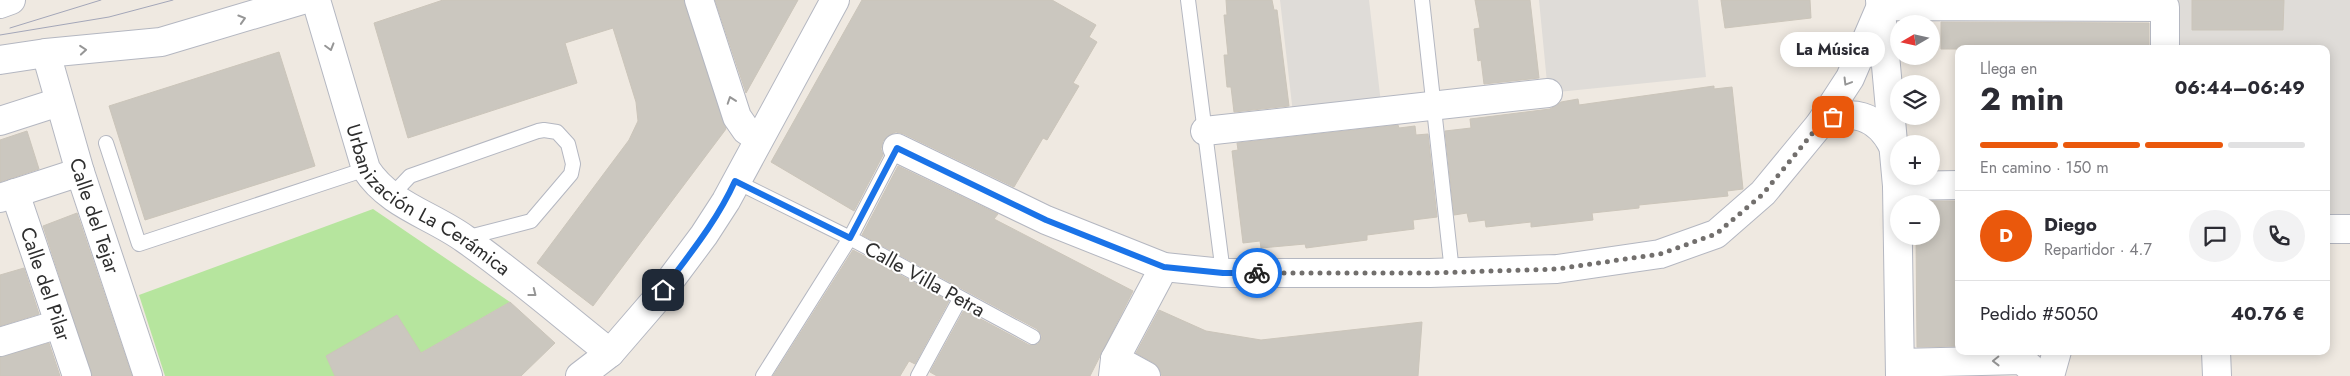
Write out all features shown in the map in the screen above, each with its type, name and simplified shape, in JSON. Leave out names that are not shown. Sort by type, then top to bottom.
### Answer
[{"type":"street","points":[[0,4],[12,0]]},
{"type":"street","points":[[0,60],[46,53],[161,42],[302,0]]},
{"type":"street","name":"Urbanización La Cerámica","points":[[316,0],[366,169],[376,184],[391,196],[464,238],[610,353]]},
{"type":"street","points":[[699,0],[737,117],[746,130],[758,139]]},
{"type":"street","points":[[580,376],[610,353],[654,302],[726,201],[735,181],[835,0]]},
{"type":"street","points":[[1880,3],[2165,7],[2165,45]]},
{"type":"street","points":[[897,148],[1046,220],[1164,267],[1223,273],[1452,272],[1557,269],[1660,254],[1716,234],[1763,194],[1820,124],[1850,78],[1880,3]]},
{"type":"street","points":[[1880,3],[1892,135]]},
{"type":"street","name":"Calle del Tejar","points":[[46,53],[80,172],[148,376]]},
{"type":"street","points":[[1205,131],[1548,93]]},
{"type":"street","points":[[0,121],[59,102]]},
{"type":"street","points":[[1820,124],[1833,117],[1848,114],[1862,116],[1876,123],[1887,133],[1890,140]]},
{"type":"street","points":[[7,196],[80,172]]},
{"type":"street","points":[[1955,185],[1897,186],[1900,369],[2022,360],[2039,376]]},
{"type":"street","name":"Calle del Pilar","points":[[7,196],[59,324],[77,376]]},
{"type":"street","points":[[2330,229],[2350,229]]},
{"type":"street","points":[[1146,376],[1114,368],[1164,267]]},
{"type":"street","points":[[0,342],[59,324]]},
{"type":"street","points":[[2050,376],[2057,355]]},
{"type":"street","points":[[2216,355],[2217,376]]},
{"type":"lane","points":[[1188,0],[1223,273]]},
{"type":"lane","points":[[1422,0],[1452,272]]},
{"type":"lane","points":[[391,196],[410,176],[538,131],[551,130],[561,136],[568,144],[572,154],[571,174],[531,221],[464,238]]},
{"type":"lane","points":[[106,143],[139,244],[366,169]]},
{"type":"lane","points":[[763,376],[850,238],[897,148]]},
{"type":"lane","name":"Calle Villa Petra","points":[[735,181],[850,238],[1033,337]]},
{"type":"lane","points":[[920,375],[960,299]]},
{"type":"green space","points":[[373,209],[510,302],[381,376],[165,376],[139,295]]},
{"type":"shaded area","points":[[1280,0],[1369,0],[1382,112],[1294,122]]},
{"type":"shaded area","points":[[1539,0],[1698,0],[1706,77],[1548,93]]},
{"type":"shaded area","points":[[2173,0],[2350,0],[2350,218],[2330,218],[2330,45],[2174,45]]},
{"type":"building","points":[[443,0],[684,0],[726,129],[593,306],[537,263],[629,140],[638,121],[636,102],[613,28],[565,43],[577,83],[408,138],[374,23]]},
{"type":"building","points":[[715,0],[798,0],[746,93]]},
{"type":"building","points":[[862,0],[1052,0],[1096,25],[1089,37],[1097,42],[1073,83],[1079,86],[1047,140],[1043,138],[1014,187],[904,134],[896,132],[889,135],[883,141],[881,149],[883,155],[854,211],[771,162]]},
{"type":"building","points":[[1226,0],[1272,0],[1274,10],[1277,10],[1289,106],[1234,112],[1231,87],[1227,87],[1224,55],[1228,55],[1224,15],[1227,15]]},
{"type":"building","points":[[1475,0],[1530,0],[1539,78],[1484,84],[1481,60],[1478,61],[1474,29],[1480,28]]},
{"type":"building","points":[[1721,0],[1810,0],[1811,18],[1725,28]]},
{"type":"building","points":[[2192,0],[2284,0],[2283,30],[2192,30]]},
{"type":"building","points":[[1941,22],[2149,23],[2149,45],[1955,45],[1955,49],[1941,49]]},
{"type":"building","points":[[279,52],[315,166],[145,220],[109,106]]},
{"type":"building","points":[[1714,86],[1714,89],[1732,87],[1743,189],[1727,191],[1728,196],[1639,205],[1639,208],[1592,213],[1593,220],[1531,227],[1531,222],[1486,227],[1485,220],[1469,222],[1467,213],[1454,215],[1445,131],[1471,128],[1470,119],[1550,109],[1561,102],[1578,99],[1579,105]]},
{"type":"building","points":[[1398,125],[1399,128],[1415,126],[1416,135],[1428,134],[1437,217],[1413,220],[1414,229],[1367,235],[1367,240],[1306,248],[1305,244],[1261,248],[1260,241],[1243,243],[1232,151],[1238,150],[1237,143]]},
{"type":"building","points":[[27,131],[39,169],[0,182],[0,140]]},
{"type":"building","points":[[898,166],[998,214],[994,219],[1133,291],[1090,376],[937,376],[930,372],[964,310],[1029,345],[1038,344],[1042,336],[1037,329],[862,235]]},
{"type":"building","points":[[1940,201],[1955,201],[1955,346],[1917,347],[1916,245],[1940,245]]},
{"type":"building","points":[[77,213],[132,376],[92,376],[43,226]]},
{"type":"building","points":[[853,250],[949,301],[915,364],[909,361],[900,376],[773,376]]},
{"type":"building","points":[[24,268],[39,314],[0,326],[0,275]]},
{"type":"building","points":[[510,302],[555,343],[521,376],[335,376],[326,356],[397,315],[421,353]]},
{"type":"building","points":[[1159,310],[1206,331],[1261,340],[1422,322],[1418,376],[1162,376],[1159,368],[1154,363],[1136,353]]},
{"type":"building","points":[[49,343],[60,376],[0,376],[0,357]]},
{"type":"tram line","points":[[10,28],[101,0]]},
{"type":"tram line","points":[[0,35],[109,17],[173,0]]},
{"type":"way so far","points":[[1257,273],[1430,273],[1557,269],[1660,254],[1716,234],[1763,194],[1820,124],[1833,117]]},
{"type":"place","name":"La Música","points":[[1833,117]]},
{"type":"route","points":[[663,290],[704,235],[726,201],[735,181],[850,238],[897,148],[1046,220],[1164,267],[1223,273],[1257,273]]}]
